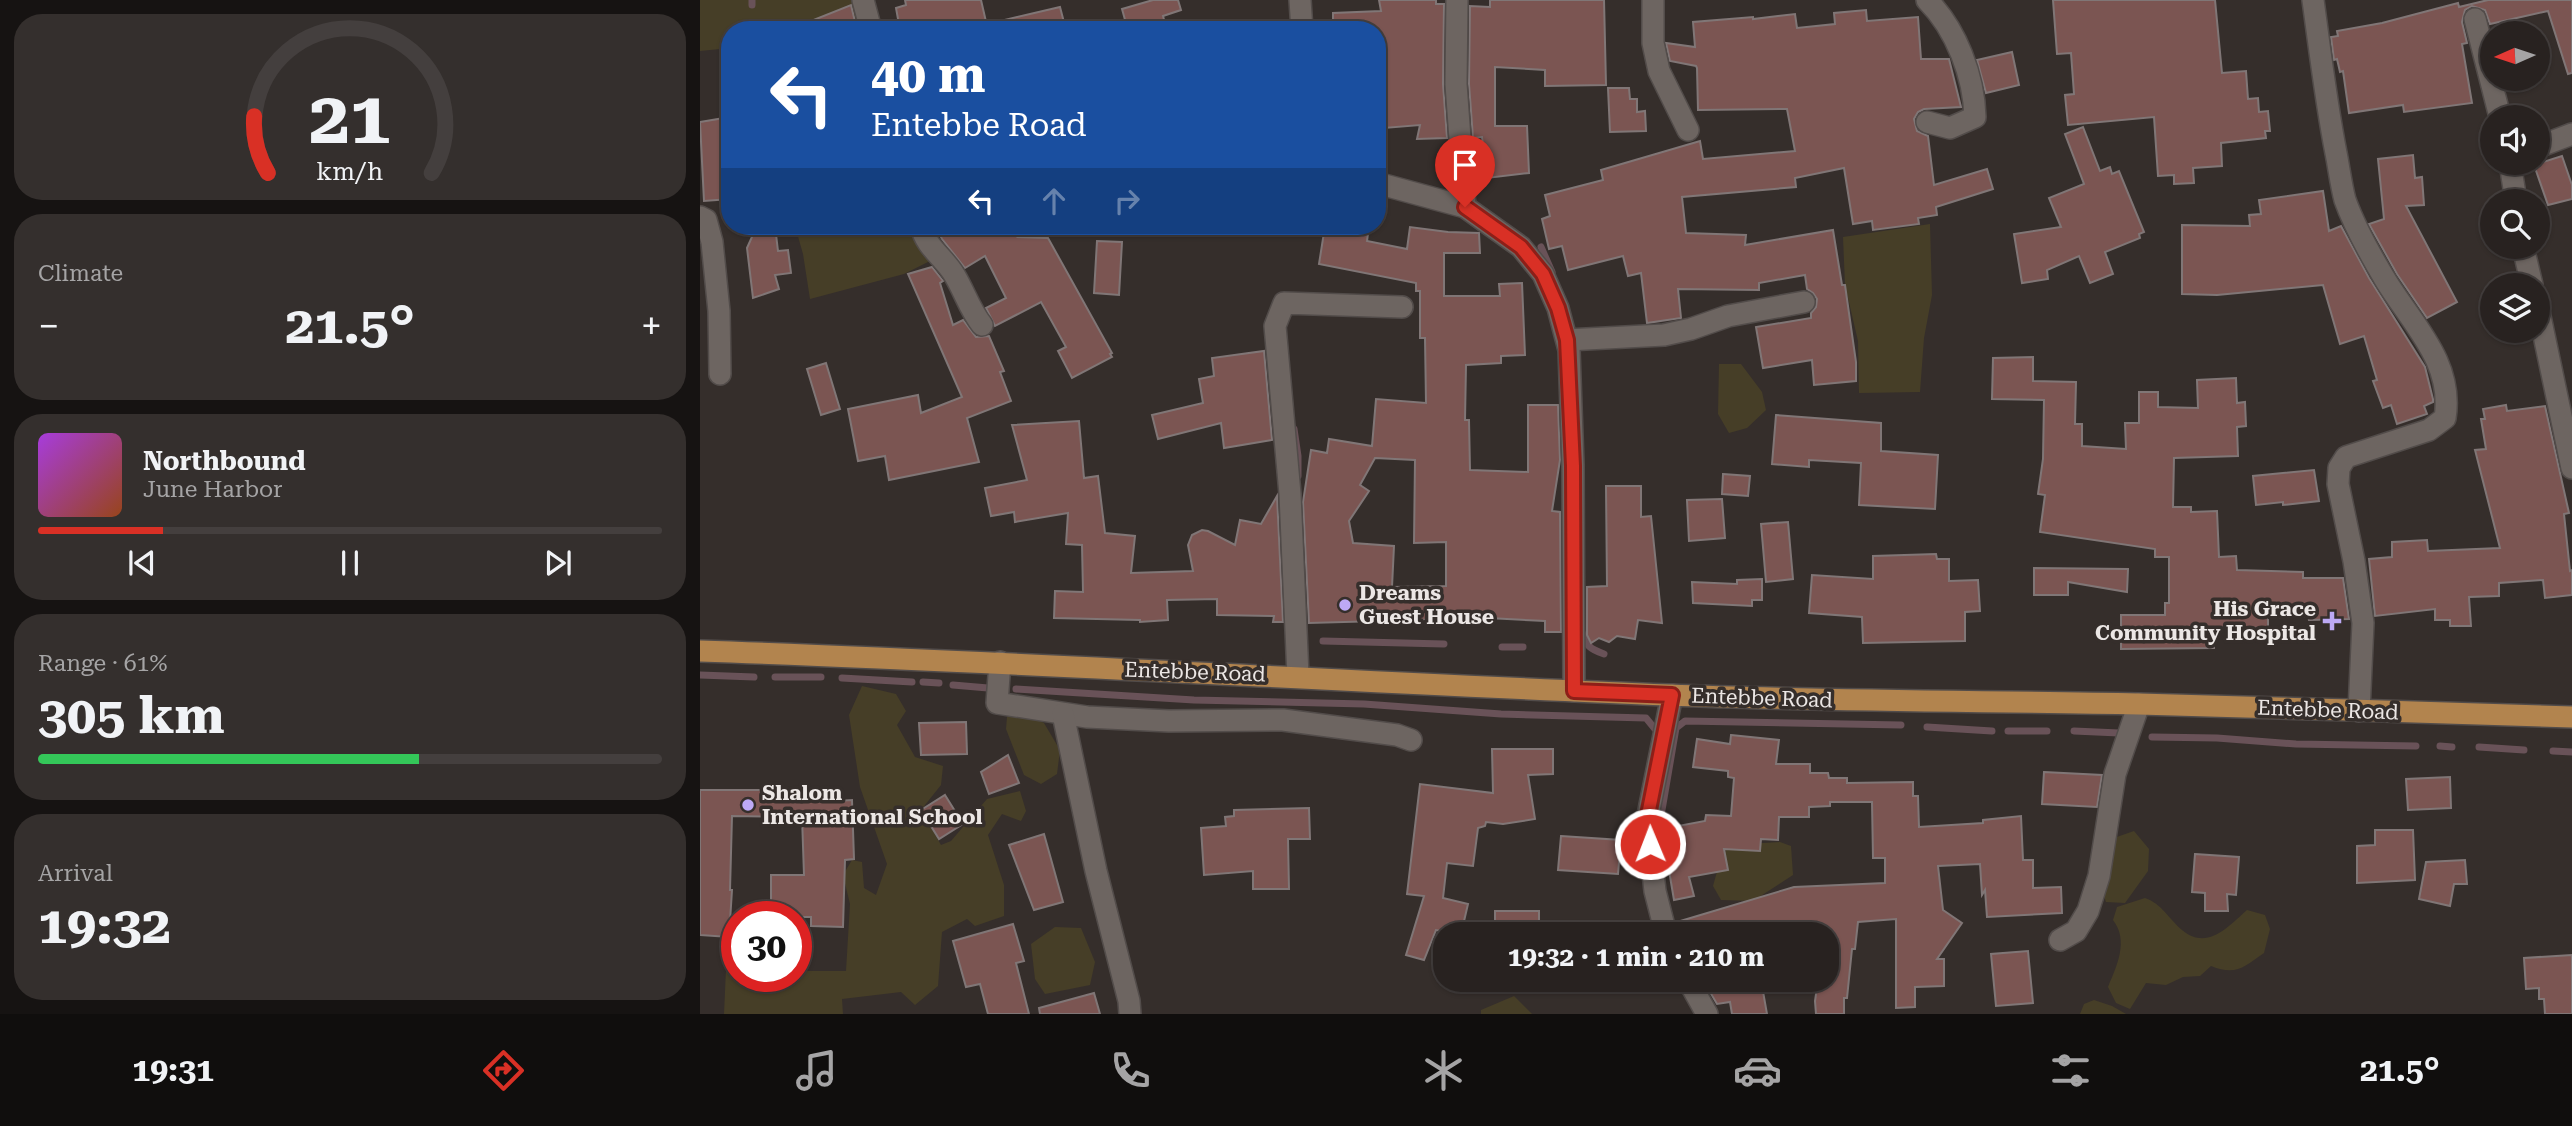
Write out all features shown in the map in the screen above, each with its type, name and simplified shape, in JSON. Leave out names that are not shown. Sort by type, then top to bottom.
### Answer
[{"type":"main road","name":"Entebbe Road","points":[[700,651],[1000,662],[1672,695],[1915,702],[2139,704],[2572,717]]},
{"type":"street","points":[[863,0],[869,21]]},
{"type":"street","points":[[1300,0],[1301,21]]},
{"type":"street","points":[[1457,0],[1456,84],[1465,207]]},
{"type":"street","points":[[1653,0],[1653,43],[1659,71],[1688,130]]},
{"type":"street","points":[[1927,0],[1936,9],[1958,46],[1975,99],[1975,117],[1950,128],[1927,122]]},
{"type":"street","points":[[2313,0],[2327,106],[2345,199],[2387,282],[2430,346],[2444,375],[2448,401],[2445,418],[2429,430],[2346,457],[2339,468],[2338,484],[2354,561],[2362,623],[2358,710]]},
{"type":"street","points":[[2476,19],[2497,105]]},
{"type":"street","points":[[2550,143],[2572,134]]},
{"type":"street","points":[[1386,185],[1465,207],[1521,247],[1543,274],[1558,308],[1567,340],[1573,466],[1574,691]]},
{"type":"street","points":[[700,217],[706,220],[712,242],[719,311],[720,374]]},
{"type":"street","points":[[925,235],[932,249],[954,274],[971,311],[982,325]]},
{"type":"street","points":[[1567,340],[1664,335],[1728,316],[1804,302]]},
{"type":"street","points":[[1298,676],[1290,494],[1275,326],[1284,303],[1402,307]]},
{"type":"street","points":[[2546,343],[2572,468]]},
{"type":"street","points":[[1000,662],[997,703],[1087,717],[1169,721],[1283,720],[1397,735],[1411,740]]},
{"type":"street","points":[[1663,922],[1655,891],[1647,820],[1672,695]]},
{"type":"street","points":[[2060,940],[2076,931],[2088,911],[2099,876],[2115,774],[2139,704]]},
{"type":"street","points":[[1063,714],[1130,1014]]},
{"type":"street","points":[[1695,992],[1707,1014]]},
{"type":"shaded area","points":[[700,0],[855,0],[862,21],[721,21],[721,49],[700,51]]},
{"type":"shaded area","points":[[1930,224],[1932,295],[1924,338],[1920,392],[1859,393],[1858,341],[1845,285],[1843,237]]},
{"type":"shaded area","points":[[798,235],[922,235],[932,260],[904,274],[810,299]]},
{"type":"shaded area","points":[[1719,364],[1741,364],[1762,392],[1766,410],[1747,428],[1729,433],[1718,414]]},
{"type":"shaded area","points":[[862,686],[896,694],[906,711],[897,725],[915,757],[943,766],[941,785],[921,810],[941,845],[951,841],[987,799],[1020,791],[1026,811],[1021,821],[1002,814],[988,835],[1004,885],[1004,916],[975,926],[967,919],[942,932],[938,986],[915,1005],[901,992],[842,999],[843,1014],[724,1014],[725,992],[812,992],[812,971],[846,971],[850,904],[843,875],[852,860],[862,862],[864,888],[876,895],[887,864],[860,787],[849,715]]},
{"type":"shaded area","points":[[1017,710],[1044,723],[1060,750],[1057,774],[1041,784],[1024,775],[1006,729],[1007,717]]},
{"type":"shaded area","points":[[2134,831],[2149,849],[2148,871],[2125,903],[2106,902],[2101,888],[2111,839]]},
{"type":"shaded area","points":[[1780,842],[1791,846],[1793,875],[1753,901],[1721,900],[1713,886],[1720,861],[1729,845]]},
{"type":"shaded area","points":[[2145,898],[2160,908],[2182,930],[2200,938],[2217,934],[2247,910],[2265,915],[2270,929],[2264,953],[2233,970],[2211,966],[2200,976],[2183,977],[2166,985],[2146,983],[2130,1009],[2116,1003],[2108,987],[2118,962],[2121,945],[2118,928],[2113,920],[2117,907]]},
{"type":"shaded area","points":[[1055,927],[1081,928],[1095,962],[1090,985],[1045,994],[1035,979],[1031,944]]},
{"type":"shaded area","points":[[1514,996],[1532,1014],[1481,1014],[1481,1010]]},
{"type":"shaded area","points":[[2094,1000],[2126,1014],[2080,1014],[2084,1004]]},
{"type":"building","points":[[905,0],[981,0],[986,21],[898,21],[896,8],[906,5]]},
{"type":"building","points":[[1153,0],[1178,0],[1181,10],[1163,16],[1164,21],[1125,21],[1122,9]]},
{"type":"building","points":[[1379,0],[1436,0],[1436,4],[1444,4],[1443,84],[1447,138],[1417,139],[1420,125],[1386,128],[1386,21],[1333,21],[1333,13],[1381,11]]},
{"type":"building","points":[[1490,0],[1604,0],[1606,85],[1545,86],[1545,70],[1495,67],[1495,126],[1527,126],[1529,173],[1487,178],[1482,137],[1473,138],[1469,84],[1470,6],[1490,7]]},
{"type":"building","points":[[2053,0],[2215,0],[2222,73],[2246,71],[2248,99],[2258,98],[2259,112],[2268,111],[2270,131],[2265,131],[2266,138],[2221,143],[2222,166],[2193,168],[2194,183],[2174,184],[2174,175],[2158,176],[2154,117],[2068,125],[2065,95],[2074,94],[2071,53],[2057,54]]},
{"type":"building","points":[[2488,0],[2572,0],[2572,73],[2568,74],[2548,11],[2503,21],[2489,21],[2485,10],[2472,6],[2465,10],[2462,22],[2467,43],[2462,44],[2472,103],[2404,112],[2403,105],[2349,113],[2343,71],[2340,72],[2337,59],[2334,60],[2331,37],[2338,36],[2337,31],[2382,23],[2458,3],[2459,7]]},
{"type":"building","points":[[851,5],[855,21],[811,21]]},
{"type":"building","points":[[1060,7],[1064,21],[1000,21]]},
{"type":"building","points":[[1866,10],[1867,21],[1918,17],[1921,59],[1949,59],[1961,107],[1924,109],[1918,112],[1914,119],[1917,131],[1928,136],[1934,185],[1987,169],[1993,189],[1936,207],[1937,215],[1918,218],[1919,224],[1873,230],[1872,221],[1853,224],[1844,168],[1795,178],[1796,187],[1682,197],[1686,233],[1746,235],[1745,245],[1833,230],[1842,285],[1845,285],[1856,362],[1856,381],[1814,385],[1812,360],[1763,368],[1756,327],[1811,318],[1817,299],[1807,289],[1805,275],[1759,283],[1759,290],[1678,289],[1681,318],[1647,323],[1641,273],[1628,276],[1623,256],[1568,270],[1562,246],[1549,249],[1542,219],[1550,216],[1545,195],[1603,180],[1601,170],[1700,141],[1703,159],[1795,151],[1787,109],[1698,110],[1697,68],[1670,61],[1666,43],[1695,47],[1693,22],[1795,14],[1797,28],[1835,24],[1834,13]]},
{"type":"building","points":[[2012,52],[2019,85],[1986,93],[1977,60]]},
{"type":"building","points":[[1608,88],[1629,88],[1630,99],[1637,99],[1637,112],[1645,111],[1646,131],[1610,132]]},
{"type":"building","points":[[721,118],[721,200],[704,201],[700,122]]},
{"type":"building","points":[[2083,127],[2100,171],[2110,167],[2112,174],[2119,171],[2144,232],[2139,234],[2140,238],[2105,252],[2113,274],[2090,283],[2079,256],[2047,270],[2048,279],[2022,283],[2014,234],[2061,227],[2049,198],[2084,184],[2065,134]]},
{"type":"building","points":[[2413,155],[2415,178],[2422,177],[2424,205],[2406,206],[2457,302],[2427,318],[2397,274],[2369,224],[2384,219],[2378,159]]},
{"type":"building","points":[[2562,156],[2572,185],[2572,199],[2550,204],[2550,189],[2542,189],[2538,175],[2550,175],[2550,160]]},
{"type":"building","points":[[2323,191],[2329,231],[2341,226],[2369,278],[2425,367],[2433,399],[2433,402],[2424,406],[2427,414],[2397,424],[2391,405],[2383,408],[2373,381],[2377,380],[2364,336],[2340,344],[2323,285],[2217,295],[2182,294],[2182,225],[2250,226],[2249,215],[2261,214],[2259,200]]},
{"type":"building","points":[[1410,227],[1479,233],[1480,253],[1444,253],[1444,296],[1500,296],[1499,284],[1522,283],[1525,355],[1501,356],[1501,363],[1466,365],[1465,420],[1469,420],[1470,470],[1528,472],[1528,405],[1558,405],[1560,460],[1552,511],[1560,512],[1561,632],[1545,632],[1545,621],[1488,618],[1309,623],[1303,502],[1311,450],[1327,453],[1329,439],[1372,446],[1376,399],[1426,403],[1425,338],[1420,338],[1420,291],[1416,291],[1416,283],[1319,264],[1324,235],[1368,235],[1367,241],[1407,249]],"holes":[[[1375,458],[1415,460],[1414,543],[1446,542],[1446,586],[1392,587],[1394,546],[1353,543],[1349,521],[1369,491],[1360,485]]]},
{"type":"building","points":[[753,235],[776,235],[778,251],[788,250],[791,273],[775,275],[779,289],[753,298],[747,248]]},
{"type":"building","points":[[940,235],[1022,235],[1019,237],[1048,238],[1112,357],[1072,378],[1058,351],[1066,347],[1041,302],[995,326],[986,308],[1006,298],[985,256],[965,268]]},
{"type":"building","points":[[1097,241],[1122,242],[1119,295],[1094,293]]},
{"type":"building","points":[[932,267],[943,281],[940,283],[953,325],[963,320],[976,337],[989,336],[1004,371],[1000,372],[1011,401],[967,418],[979,462],[889,480],[885,456],[858,461],[848,409],[918,395],[921,413],[962,397],[908,274]]},
{"type":"building","points":[[1264,351],[1272,440],[1224,448],[1221,423],[1158,439],[1152,415],[1203,403],[1199,379],[1214,376],[1212,358]]},
{"type":"building","points":[[2033,357],[2033,381],[2076,382],[2075,424],[2082,424],[2082,446],[2126,449],[2125,423],[2139,423],[2139,392],[2158,392],[2158,407],[2198,408],[2197,380],[2236,378],[2237,403],[2245,402],[2246,426],[2237,427],[2238,456],[2174,458],[2173,507],[2191,507],[2191,512],[2217,511],[2219,557],[2236,556],[2237,570],[2303,572],[2303,578],[2343,578],[2349,619],[2309,620],[2308,616],[2268,618],[2268,628],[2214,627],[2214,648],[2121,649],[2121,615],[2165,615],[2165,603],[2169,603],[2169,557],[2155,557],[2155,549],[2040,532],[2045,495],[2038,494],[2043,459],[2044,400],[1992,399],[1993,358]]},
{"type":"building","points":[[826,363],[840,409],[821,415],[807,369]]},
{"type":"building","points":[[2506,405],[2507,411],[2545,406],[2569,513],[2564,514],[2570,571],[2572,570],[2572,595],[2545,598],[2543,580],[2499,583],[2499,596],[2469,597],[2471,626],[2450,626],[2450,620],[2435,620],[2435,609],[2375,616],[2369,559],[2392,557],[2392,542],[2427,540],[2428,551],[2500,548],[2475,450],[2486,449],[2481,419],[2485,419],[2483,409]]},
{"type":"building","points":[[1776,415],[1881,423],[1881,451],[1938,455],[1935,509],[1859,505],[1861,463],[1809,460],[1809,467],[1772,464]]},
{"type":"building","points":[[1079,421],[1084,478],[1098,476],[1105,533],[1135,536],[1131,573],[1193,571],[1188,545],[1192,535],[1202,530],[1208,531],[1235,545],[1240,520],[1261,524],[1277,496],[1283,622],[1273,622],[1274,616],[1217,615],[1217,599],[1167,600],[1168,620],[1140,622],[1054,618],[1055,591],[1083,592],[1082,545],[1066,544],[1068,513],[1015,522],[1014,512],[991,516],[985,488],[1027,480],[1012,425]]},
{"type":"building","points":[[2314,470],[2319,501],[2256,505],[2253,476]]},
{"type":"building","points":[[1723,474],[1750,476],[1748,496],[1722,494]]},
{"type":"building","points":[[1606,486],[1641,486],[1641,517],[1651,516],[1662,623],[1638,620],[1635,639],[1617,636],[1609,642],[1599,638],[1591,643],[1587,635],[1587,587],[1607,586]]},
{"type":"building","points":[[1722,499],[1725,538],[1689,541],[1687,500]]},
{"type":"building","points":[[1788,522],[1793,579],[1766,582],[1761,524]]},
{"type":"building","points":[[1936,554],[1937,559],[1949,559],[1949,581],[1978,580],[1980,611],[1965,612],[1965,641],[1863,643],[1862,617],[1809,613],[1812,575],[1873,579],[1873,556]]},
{"type":"building","points":[[2034,568],[2128,569],[2127,592],[2068,582],[2068,595],[2034,595]]},
{"type":"building","points":[[1762,579],[1762,600],[1752,600],[1752,606],[1693,603],[1692,582],[1737,584],[1737,580]]},
{"type":"building","points":[[966,722],[967,754],[921,755],[919,723]]},
{"type":"building","points":[[1731,735],[1779,740],[1776,764],[1810,764],[1810,773],[1828,773],[1829,778],[1847,778],[1847,783],[1913,782],[1913,796],[1918,796],[1919,827],[1983,823],[1983,820],[2021,816],[2023,860],[2033,860],[2033,888],[2061,887],[2062,913],[1987,917],[1980,864],[1938,866],[1943,910],[1962,923],[1937,959],[1944,959],[1944,986],[1915,987],[1915,1007],[1896,1008],[1896,919],[1858,922],[1847,998],[1844,998],[1844,1014],[1816,1014],[1816,992],[1839,992],[1839,922],[1677,922],[1794,887],[1885,883],[1885,858],[1873,858],[1872,802],[1830,802],[1830,806],[1809,807],[1809,817],[1779,817],[1778,840],[1761,839],[1760,851],[1724,849],[1728,870],[1689,877],[1694,896],[1674,900],[1662,829],[1705,821],[1706,815],[1731,816],[1734,778],[1728,777],[1728,771],[1693,767],[1697,739],[1730,744]]},
{"type":"building","points":[[1492,749],[1553,749],[1553,774],[1528,775],[1535,819],[1503,824],[1486,822],[1485,826],[1478,828],[1473,866],[1447,863],[1443,898],[1468,904],[1464,922],[1433,922],[1433,938],[1424,960],[1406,955],[1424,896],[1407,894],[1420,784],[1493,793]]},
{"type":"building","points":[[1008,755],[1019,783],[989,794],[981,772]]},
{"type":"building","points":[[2044,772],[2102,775],[2097,807],[2042,804]]},
{"type":"building","points":[[2450,777],[2451,808],[2408,810],[2406,779]]},
{"type":"building","points":[[700,790],[819,790],[819,802],[852,800],[854,859],[845,860],[843,927],[812,926],[812,901],[771,901],[771,875],[804,875],[802,817],[732,816],[731,901],[721,901],[721,936],[700,935]]},
{"type":"building","points":[[945,795],[963,824],[939,839],[921,810]]},
{"type":"building","points":[[1309,808],[1310,839],[1288,839],[1289,889],[1253,889],[1253,871],[1204,875],[1201,828],[1226,826],[1225,817],[1234,816],[1234,810]]},
{"type":"building","points":[[2375,830],[2413,830],[2415,880],[2357,883],[2357,846],[2375,845]]},
{"type":"building","points":[[1044,834],[1063,902],[1034,910],[1009,845]]},
{"type":"building","points":[[1561,836],[1621,840],[1618,874],[1558,870]]},
{"type":"building","points":[[2195,854],[2239,857],[2236,895],[2227,894],[2228,911],[2205,911],[2205,893],[2192,892]]},
{"type":"building","points":[[2465,860],[2467,884],[2454,884],[2450,906],[2419,899],[2426,862]]},
{"type":"building","points":[[1495,911],[1539,911],[1539,922],[1495,922]]},
{"type":"building","points":[[1013,924],[1024,961],[1016,963],[1029,1014],[988,1014],[980,984],[966,987],[953,941]]},
{"type":"building","points":[[2028,951],[2033,1003],[1996,1006],[1991,954]]},
{"type":"building","points":[[2572,955],[2572,1014],[2545,1014],[2544,999],[2539,999],[2539,988],[2526,989],[2524,958]]},
{"type":"building","points":[[1710,992],[1763,992],[1767,1014],[1732,1014],[1730,1002],[1717,1004]]},
{"type":"building","points":[[1094,993],[1100,1014],[1040,1014],[1039,1008]]},
{"type":"waterway","points":[[752,0],[752,5]]},
{"type":"waterway","points":[[1541,247],[1552,272]]},
{"type":"waterway","points":[[1294,429],[1298,476]]},
{"type":"waterway","points":[[1582,632],[1589,646],[1604,654]]},
{"type":"waterway","points":[[1323,641],[1444,644]]},
{"type":"waterway","points":[[1502,647],[1523,647]]},
{"type":"waterway","points":[[700,675],[754,677]]},
{"type":"waterway","points":[[775,677],[821,677]]},
{"type":"waterway","points":[[842,678],[912,682]]},
{"type":"waterway","points":[[923,682],[939,683]]},
{"type":"waterway","points":[[953,685],[988,688]]},
{"type":"waterway","points":[[1016,689],[1194,700],[1364,704],[1501,714],[1646,718],[1655,729]]},
{"type":"waterway","points":[[1662,810],[1676,728],[1685,721],[1901,725]]},
{"type":"waterway","points":[[1927,727],[1992,731]]},
{"type":"waterway","points":[[2008,731],[2047,731]]},
{"type":"waterway","points":[[2074,731],[2119,733]]},
{"type":"waterway","points":[[2152,737],[2416,746]]},
{"type":"waterway","points":[[2440,746],[2452,747]]},
{"type":"waterway","points":[[2479,747],[2524,750]]},
{"type":"waterway","points":[[2553,751],[2572,752]]},
{"type":"place","name":"Dreams Guest House","points":[[1345,605]]},
{"type":"place","name":"His Grace Community Hospital","points":[[2332,621]]},
{"type":"place","name":"Shalom International School","points":[[748,805]]},
{"type":"route","points":[[1465,207],[1521,247],[1543,274],[1558,308],[1567,340],[1573,466],[1574,691],[1672,695],[1647,820],[1650,844]]}]
